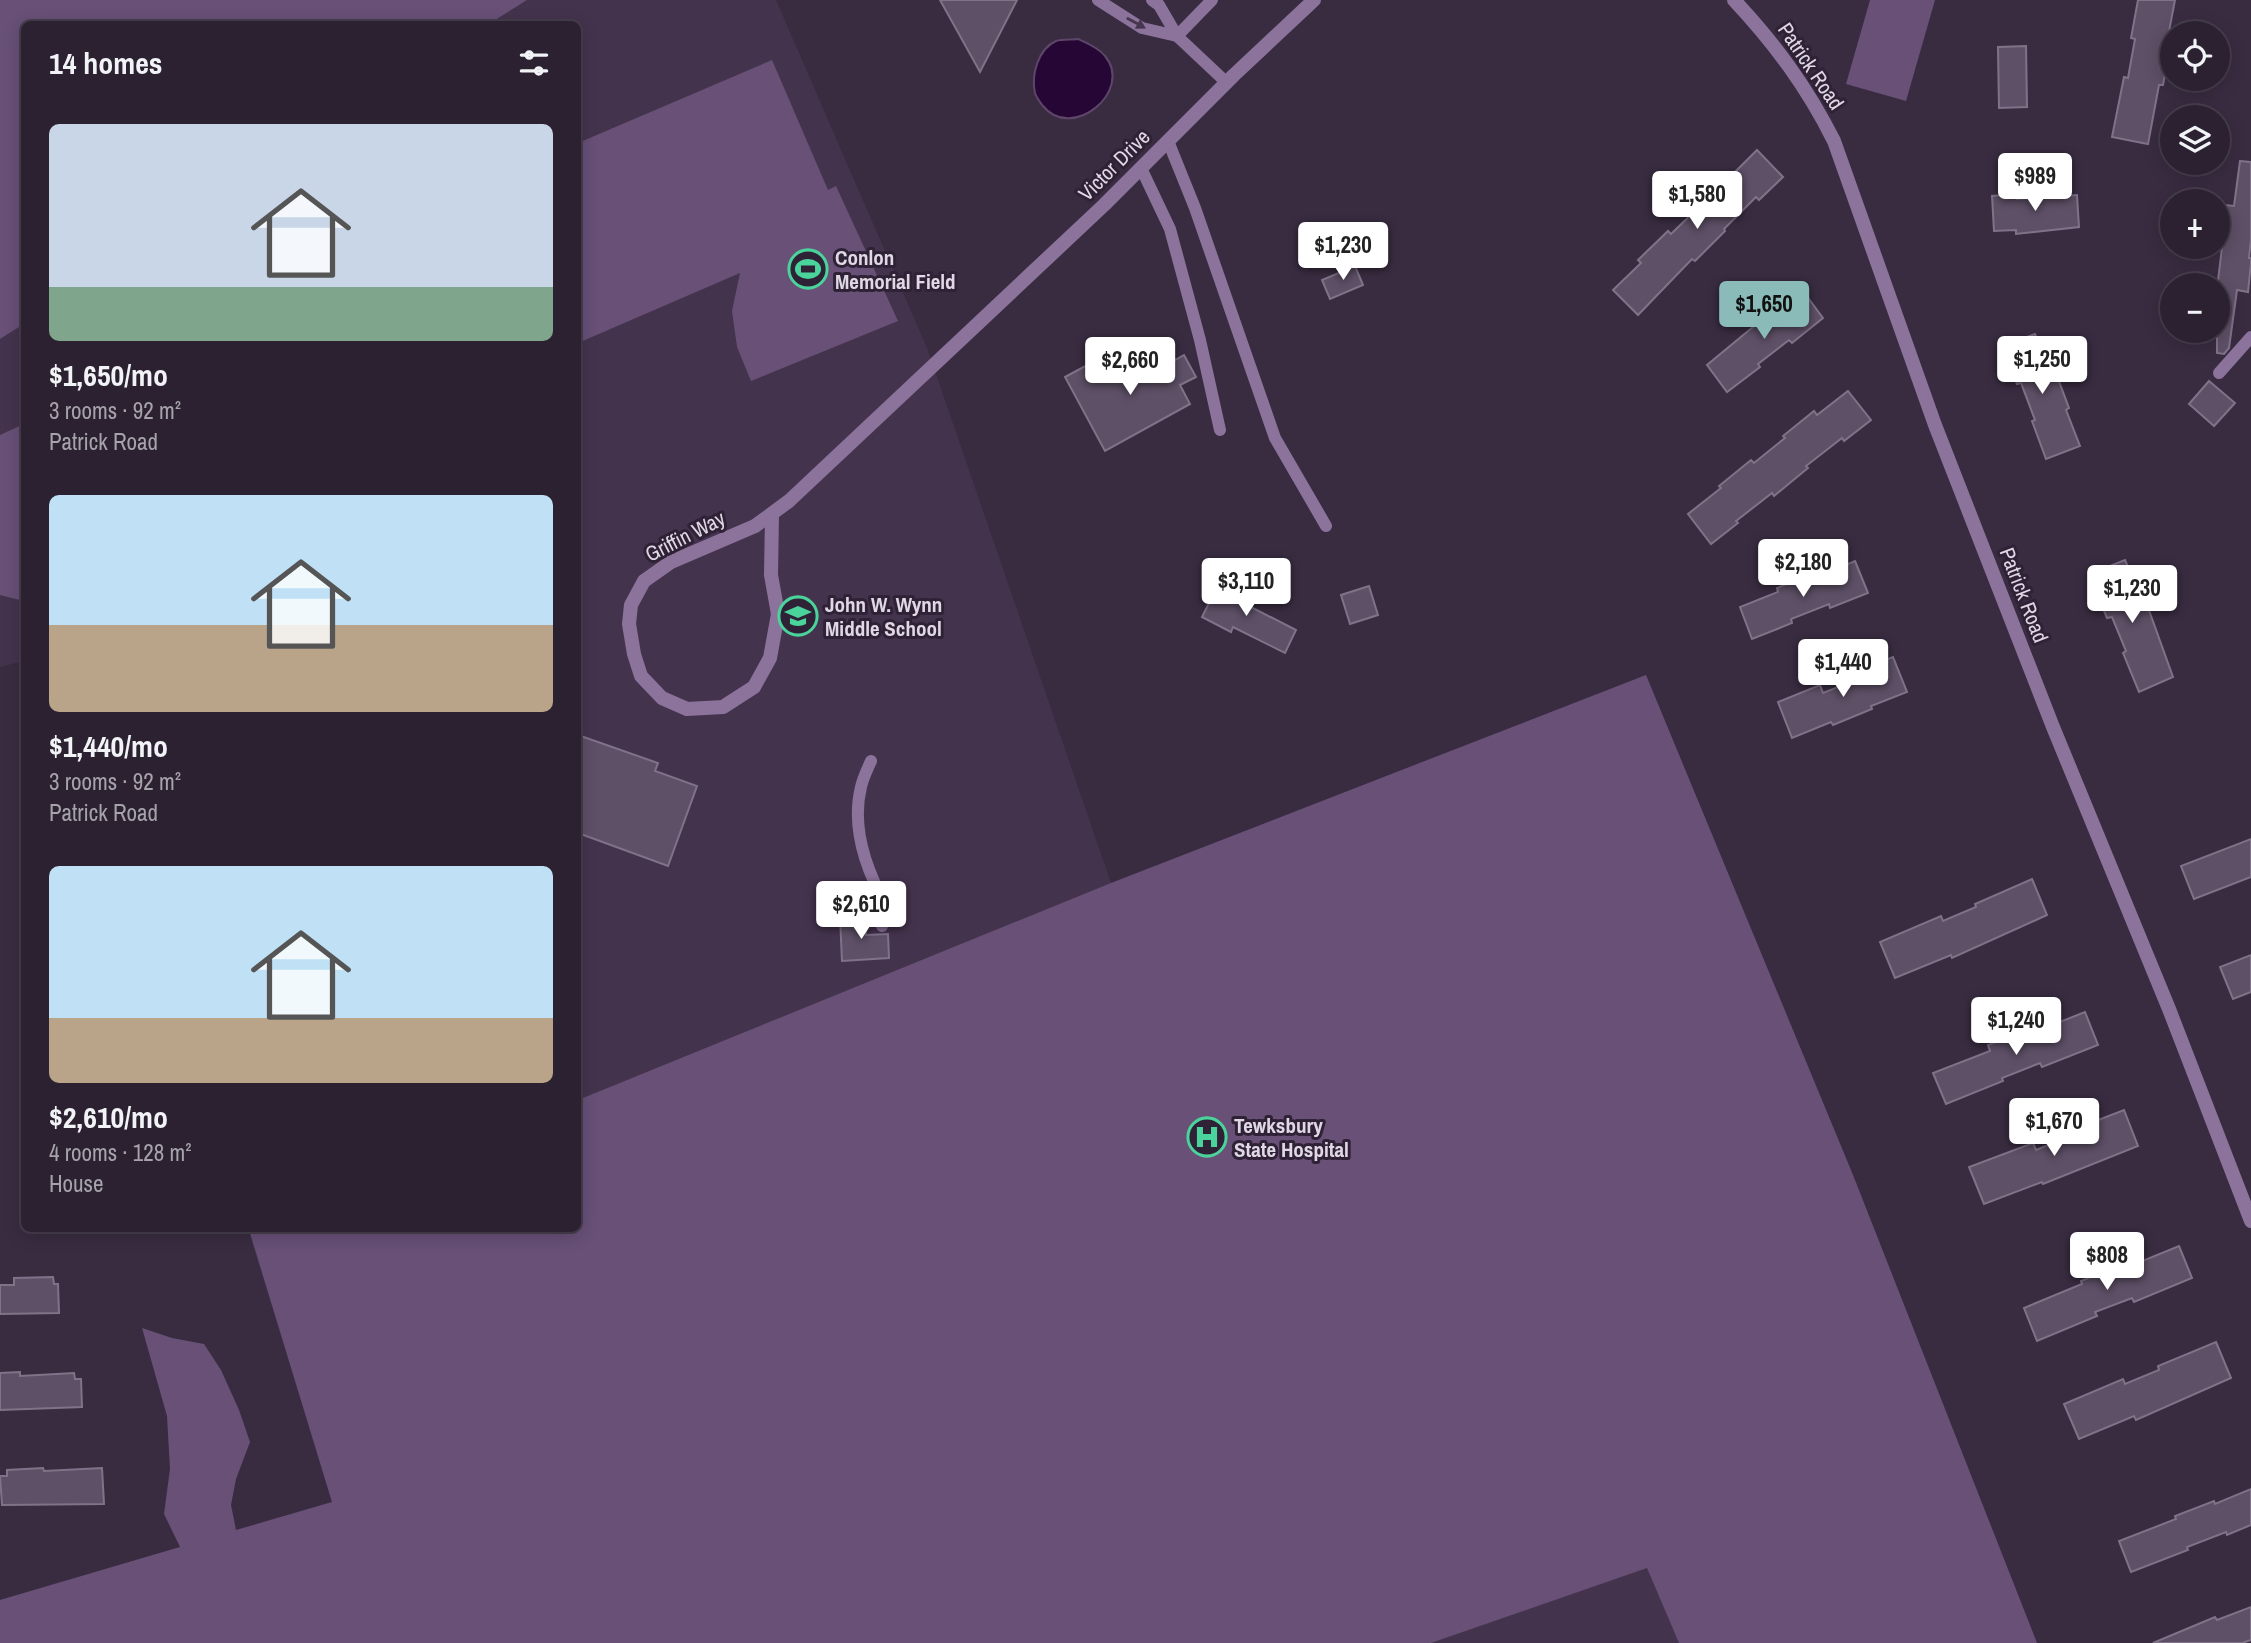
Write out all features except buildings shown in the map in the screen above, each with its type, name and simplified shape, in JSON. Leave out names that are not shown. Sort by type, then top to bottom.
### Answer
[{"type":"street","name":"Victor Drive","points":[[942,358],[1314,0]]},
{"type":"street","name":"Patrick Road","points":[[1734,0],[1770,39],[1815,105],[1834,141],[1935,425],[2251,1221]]},
{"type":"street","name":"Griffin Way","points":[[772,515],[771,575],[778,614],[770,658],[754,687],[723,707],[687,709],[662,698],[641,676],[629,624],[631,605],[644,581],[671,562],[755,526],[772,515],[942,358]]},
{"type":"lane","points":[[1098,0],[1142,28],[1177,36]]},
{"type":"lane","points":[[1152,0],[1160,5],[1177,36],[1227,83]]},
{"type":"lane","points":[[1177,36],[1212,0]]},
{"type":"lane","points":[[1168,141],[1195,208],[1275,438],[1326,526]]},
{"type":"lane","points":[[1141,168],[1170,229],[1200,340],[1220,430]]},
{"type":"lane","points":[[2219,373],[2251,337]]},
{"type":"lane","points":[[871,761],[861,784],[858,825],[873,883],[887,907],[882,926]]},
{"type":"shaded area","points":[[0,0],[527,0],[494,21],[21,21],[21,326],[0,339]]},
{"type":"shaded area","name":"Tewksbury State Hospital","points":[[527,0],[776,0],[927,348],[1111,883],[1646,675],[1853,1175],[2037,1643],[0,1643],[0,1600],[332,1502],[249,1232],[581,1232],[581,21],[494,21]]},
{"type":"shaded area","points":[[1870,0],[1935,0],[1906,101],[1846,84]]},
{"type":"shaded area","points":[[1078,39],[1105,56],[1112,70],[1112,84],[1106,97],[1096,108],[1069,118],[1055,116],[1043,106],[1036,95],[1034,78],[1037,63],[1045,50],[1056,41]]},
{"type":"shaded area","points":[[772,60],[828,190],[836,186],[898,321],[751,381],[737,347],[732,311],[740,273],[581,342],[581,142]]},
{"type":"shaded area","points":[[21,326],[21,662],[0,667],[0,339]]},
{"type":"shaded area","points":[[21,425],[21,600],[0,595],[0,435]]},
{"type":"shaded area","name":"Tewksbury State Hospital","points":[[1646,675],[1853,1175],[2037,1643],[1679,1643],[1647,1568],[1431,1643],[0,1643],[0,1600],[180,1547],[164,1514],[170,1469],[167,1416],[142,1328],[172,1338],[204,1344],[221,1370],[250,1442],[236,1479],[231,1505],[236,1530],[332,1502],[250,1233],[581,1232],[581,1099],[1111,883]]},
{"type":"place","name":"Conlon Memorial Field","points":[[808,269]]},
{"type":"place","name":"John W. Wynn Middle School","points":[[798,616]]},
{"type":"place","name":"Tewksbury State Hospital","points":[[1207,1137]]}]
